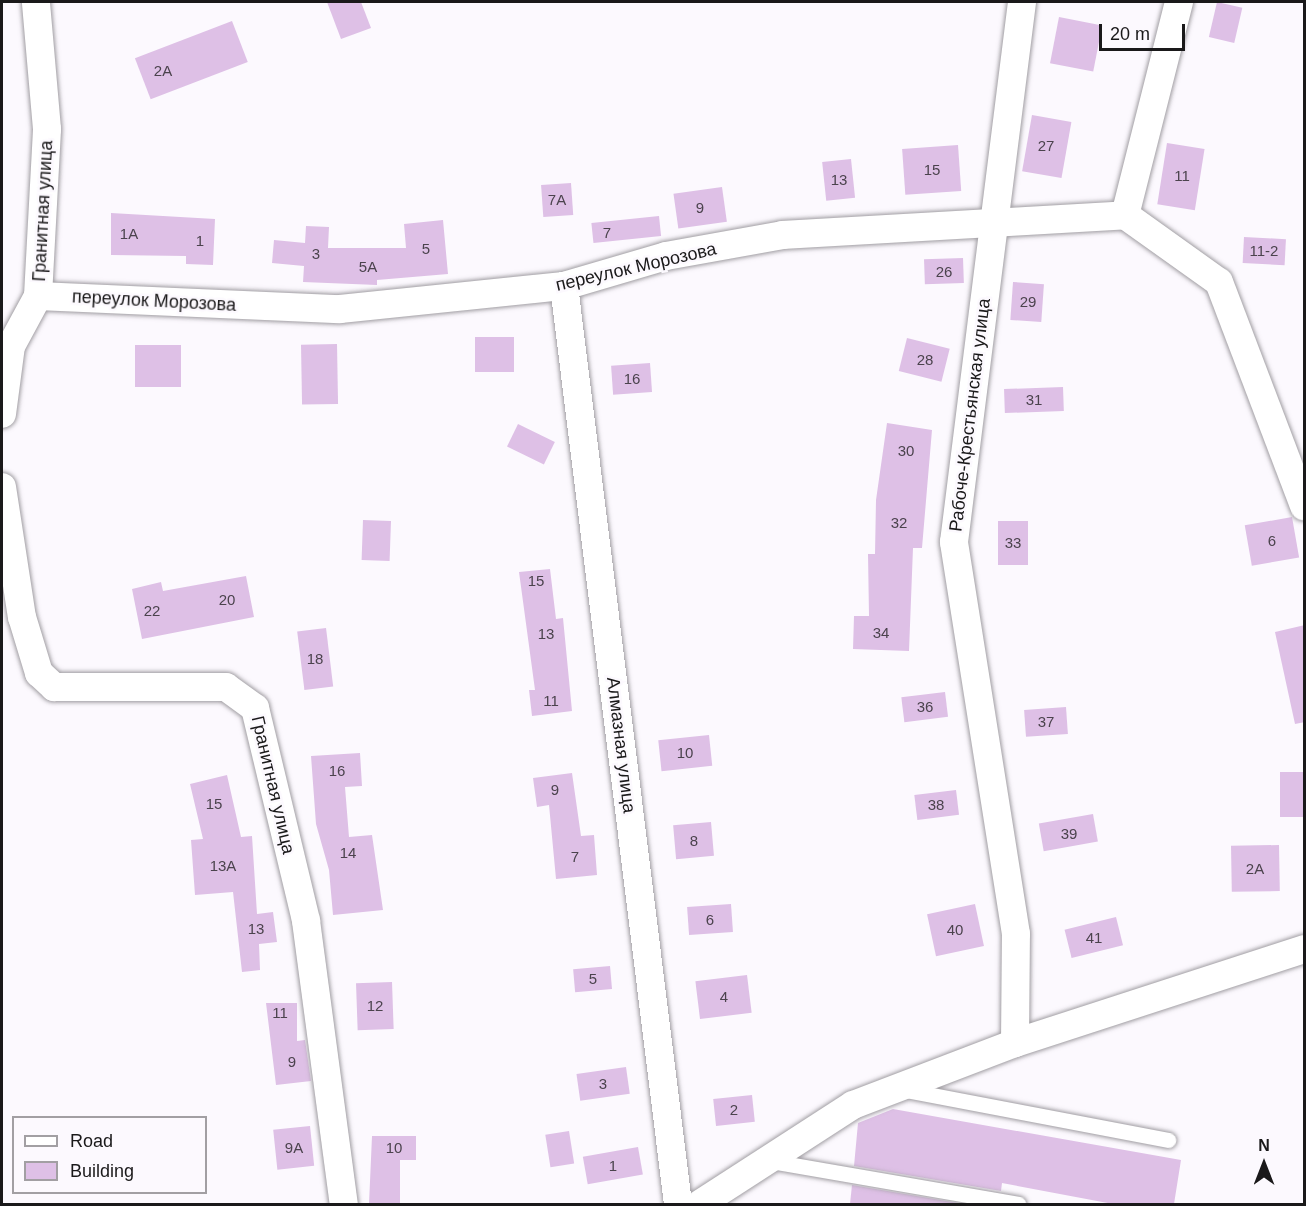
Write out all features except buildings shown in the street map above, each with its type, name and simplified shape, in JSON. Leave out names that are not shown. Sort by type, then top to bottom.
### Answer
[{"type":"street","name":"Гранитная улица","points":[[2,414],[11,346],[38,296],[47,129],[36,2]]},
{"type":"street","name":"Рабоче-Крестьянская улица","points":[[1015,1043],[1016,934],[954,542],[1022,2]]},
{"type":"street","points":[[1179,2],[1125,215],[1219,282],[1305,506]]},
{"type":"street","name":"переулок Морозова","points":[[38,296],[340,309],[564,286],[666,256],[783,235],[995,226],[1125,215]]},
{"type":"street","name":"Алмазная улица","points":[[564,286],[678,1204]]},
{"type":"street","name":"Гранитная улица","points":[[2,487],[22,617],[39,673],[54,687],[226,687],[255,708],[306,921],[344,1204]]},
{"type":"street","points":[[700,1204],[853,1105],[1015,1043],[1305,948]]},
{"type":"lane","points":[[897,1088],[1168,1140]]},
{"type":"lane","points":[[767,1161],[1018,1204]]}]
